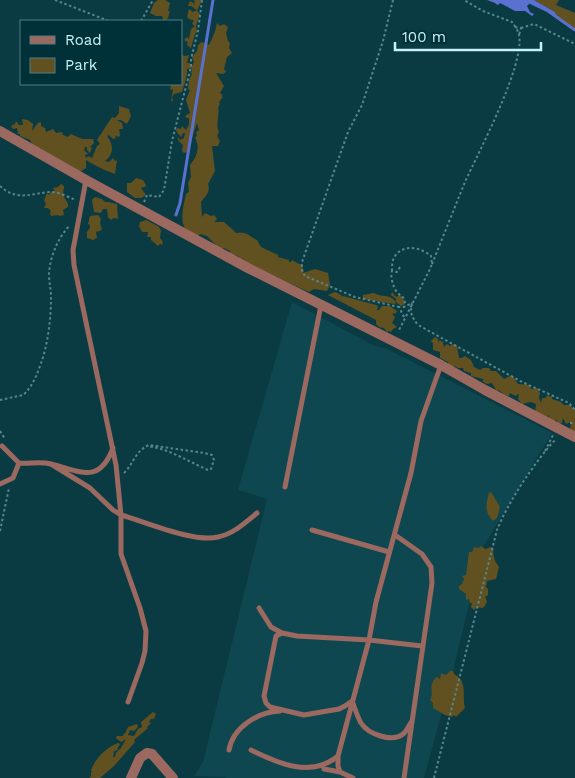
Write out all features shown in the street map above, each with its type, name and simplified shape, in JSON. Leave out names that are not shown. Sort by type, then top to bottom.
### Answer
[{"type":"street","points":[[0,131],[86,180],[573,436]]},
{"type":"street","points":[[131,778],[140,758],[147,753],[152,754],[173,778]]},
{"type":"lane","points":[[86,180],[73,250],[76,279],[118,476],[121,554],[146,631],[145,652],[128,702]]},
{"type":"lane","points":[[285,487],[321,305]]},
{"type":"lane","points":[[340,772],[337,762],[338,756],[376,602],[412,473],[421,421],[441,365]]},
{"type":"lane","points":[[2,446],[19,463],[37,462],[51,464],[85,473],[93,471],[108,462],[113,448]]},
{"type":"lane","points":[[0,484],[11,479],[16,473],[19,463]]},
{"type":"lane","points":[[51,464],[90,488],[121,515],[198,538],[218,538],[236,530],[257,513]]},
{"type":"lane","points":[[312,530],[389,552]]},
{"type":"lane","points":[[395,534],[422,554],[431,567],[432,583],[404,778]]},
{"type":"lane","points":[[259,608],[271,627],[282,633],[297,636],[368,640],[422,646]]},
{"type":"lane","points":[[282,633],[276,636],[273,644],[264,696],[266,703],[270,707],[304,715],[339,709],[352,700]]},
{"type":"lane","points":[[352,700],[362,724]]},
{"type":"lane","points":[[339,709],[350,712],[372,732],[393,738],[403,734],[413,720]]},
{"type":"lane","points":[[229,750],[234,736],[245,724],[263,714],[274,711],[288,711]]},
{"type":"lane","points":[[250,750],[294,770],[311,772],[322,769],[332,763],[338,756]]},
{"type":"lane","points":[[322,769],[340,772],[353,778]]},
{"type":"path","points":[[55,0],[106,20]]},
{"type":"path","points":[[142,20],[153,0]]},
{"type":"path","points":[[141,209],[147,194],[159,197],[164,190],[172,142],[191,67],[202,0]]},
{"type":"path","points":[[393,0],[383,41],[362,105],[348,132],[302,262],[302,271],[305,276],[355,297],[399,307],[412,303]]},
{"type":"path","points":[[464,0],[482,11],[512,22],[519,35]]},
{"type":"path","points":[[515,27],[521,28],[534,24],[575,44]]},
{"type":"path","points":[[394,341],[404,317],[432,264],[464,184],[505,94],[515,66],[521,28]]},
{"type":"path","points":[[0,186],[17,195],[39,195],[51,192],[83,202]]},
{"type":"path","points":[[0,400],[23,395],[35,379],[42,360],[48,331],[51,297],[49,274],[52,260],[61,238],[80,216]]},
{"type":"path","points":[[404,307],[404,297],[395,290],[390,276],[392,261],[397,253],[401,250],[416,248],[424,250],[431,256],[432,264]]},
{"type":"path","points":[[392,271],[397,272],[400,267]]},
{"type":"path","points":[[412,303],[411,316],[418,325],[522,382],[569,403],[575,410]]},
{"type":"path","points":[[399,307],[404,317]]},
{"type":"path","points":[[540,460],[557,428]]},
{"type":"path","points":[[434,778],[497,530],[504,514],[556,439],[573,436]]},
{"type":"path","points":[[118,476],[127,470],[136,454],[146,446],[156,445],[193,450],[212,455],[214,460],[211,469],[208,470],[162,449],[146,446]]},
{"type":"path","points":[[0,531],[11,479]]},
{"type":"shaded area","points":[[292,302],[375,346],[385,348],[552,433],[483,547],[453,671],[424,778],[226,778],[194,776],[203,762],[267,499],[238,490]]},
{"type":"green space","points":[[158,0],[165,0],[170,3],[168,18],[165,20],[163,20],[162,16],[150,13],[154,3]]},
{"type":"green space","points":[[194,0],[202,0],[197,11],[200,14],[196,26],[197,32],[191,48],[187,45],[188,42],[184,40],[187,37],[189,39],[191,29],[195,26],[192,24],[194,20],[187,17],[189,9],[193,12],[197,10],[188,6],[190,1],[195,4]]},
{"type":"green space","points":[[534,0],[559,0],[556,5],[575,13],[575,30],[558,19],[555,12]]},
{"type":"green space","points":[[217,23],[220,26],[224,24],[228,27],[226,33],[232,53],[227,57],[224,69],[226,72],[223,74],[216,73],[224,86],[220,93],[223,97],[219,102],[218,108],[217,126],[219,132],[217,136],[220,141],[218,146],[212,146],[215,171],[208,184],[208,192],[201,202],[202,217],[205,213],[211,216],[214,215],[217,219],[214,222],[224,222],[236,233],[245,233],[257,240],[261,247],[278,255],[278,257],[289,260],[289,262],[292,260],[301,264],[303,273],[315,269],[328,273],[330,285],[327,291],[314,289],[309,292],[278,278],[278,276],[277,278],[249,264],[243,260],[244,258],[241,260],[238,256],[229,254],[230,251],[224,248],[220,249],[207,236],[200,234],[198,236],[187,231],[184,226],[182,217],[183,207],[186,194],[189,192],[190,165],[197,152],[198,145],[195,138],[196,132],[199,130],[197,123],[188,152],[184,153],[182,151],[183,145],[178,140],[178,137],[180,140],[184,138],[185,133],[181,137],[176,131],[177,128],[181,129],[182,126],[186,130],[189,124],[189,118],[185,116],[190,113],[186,100],[190,90],[188,89],[192,74],[191,68],[187,69],[182,92],[174,94],[171,102],[173,89],[170,90],[171,85],[182,85],[182,55],[189,55],[187,63],[190,63],[192,66],[194,62],[192,57],[197,51],[198,45],[202,42],[209,45]]},
{"type":"green space","points":[[119,106],[129,109],[131,116],[127,124],[117,120],[122,123],[123,129],[119,129],[120,136],[115,135],[116,138],[113,139],[109,135],[107,136],[112,149],[105,161],[109,162],[113,158],[115,161],[117,160],[115,174],[86,160],[86,168],[80,172],[42,152],[41,148],[40,150],[30,140],[20,136],[17,128],[13,129],[11,126],[16,121],[19,125],[23,125],[22,119],[28,120],[33,124],[32,131],[41,122],[41,126],[45,128],[46,132],[53,129],[56,133],[62,132],[63,135],[68,137],[71,134],[82,139],[93,139],[94,143],[90,147],[92,148],[90,153],[87,147],[84,150],[88,154],[85,155],[86,158],[88,156],[92,158],[97,146],[100,144],[97,140],[112,117],[115,118],[119,113]]},
{"type":"green space","points":[[136,178],[143,180],[146,185],[141,188],[146,195],[141,198],[135,198],[127,192],[127,183],[131,183]]},
{"type":"green space","points":[[61,184],[64,186],[63,195],[68,207],[63,210],[64,215],[51,216],[51,211],[48,208],[44,208],[46,204],[44,200],[47,193],[49,195],[55,191],[53,188]]},
{"type":"green space","points":[[95,197],[105,202],[117,204],[118,219],[114,218],[111,220],[108,217],[107,209],[103,209],[101,213],[94,212],[92,200]]},
{"type":"green space","points":[[98,215],[101,219],[102,230],[96,232],[97,238],[93,240],[87,238],[87,232],[90,228],[88,224],[90,216]]},
{"type":"green space","points":[[146,220],[158,226],[161,230],[160,238],[163,242],[162,245],[158,246],[151,240],[151,237],[147,237],[148,232],[142,232],[139,226],[140,222]]},
{"type":"green space","points":[[335,292],[342,297],[376,305],[378,306],[377,310],[382,306],[390,306],[397,311],[392,314],[395,317],[392,323],[397,327],[391,332],[387,332],[376,324],[376,320],[328,295]]},
{"type":"green space","points":[[392,292],[396,297],[399,294],[405,304],[401,306],[396,302],[396,299],[391,295]]},
{"type":"green space","points":[[374,293],[391,298],[396,302],[395,304],[363,299],[363,295]]},
{"type":"green space","points":[[435,337],[438,339],[438,343],[439,340],[443,342],[444,347],[447,344],[457,346],[459,358],[465,356],[471,360],[474,367],[480,370],[489,368],[491,371],[496,371],[504,379],[512,375],[518,384],[530,385],[531,389],[537,388],[540,393],[541,403],[542,398],[548,395],[564,405],[570,405],[575,410],[575,435],[570,429],[571,422],[566,424],[563,418],[560,424],[557,420],[554,421],[548,418],[549,414],[546,419],[535,413],[536,404],[531,402],[522,404],[518,399],[519,394],[515,396],[510,393],[509,396],[505,395],[496,390],[492,383],[487,384],[483,382],[483,379],[471,376],[471,373],[464,371],[463,368],[448,365],[448,362],[440,358],[440,352],[433,350],[433,343],[431,341]]},
{"type":"green space","points":[[491,492],[500,507],[497,518],[493,521],[486,508],[489,493]]},
{"type":"green space","points":[[481,546],[485,549],[491,547],[494,550],[495,561],[499,567],[496,579],[487,581],[488,595],[485,597],[487,601],[485,606],[482,608],[477,607],[474,610],[471,607],[472,603],[470,603],[469,599],[466,600],[466,594],[459,589],[459,586],[464,579],[462,576],[466,575],[469,552],[472,552],[474,547],[479,548]]},
{"type":"green space","points":[[453,671],[461,680],[464,689],[465,708],[456,717],[454,715],[452,717],[445,715],[433,708],[433,703],[430,700],[433,681],[436,677],[440,679],[441,673],[446,675]]},
{"type":"green space","points":[[153,712],[156,714],[154,719],[151,719],[149,722],[151,723],[148,728],[134,740],[135,742],[114,766],[100,778],[89,778],[98,758],[105,750],[118,743],[120,744],[117,749],[119,749],[113,752],[113,757],[115,757],[121,748],[126,739],[121,742],[116,738],[117,736],[123,736],[128,727],[137,724],[138,727],[134,731],[130,730],[128,735],[134,736],[138,729],[142,727],[141,722]]},
{"type":"water","points":[[487,0],[534,0],[555,12],[558,19],[531,2],[527,6],[530,12],[534,14],[532,16],[525,11],[515,11],[500,3],[498,5]]},
{"type":"waterway","points":[[176,215],[180,203],[213,0]]},
{"type":"waterway","points":[[529,2],[548,11],[575,30]]}]
